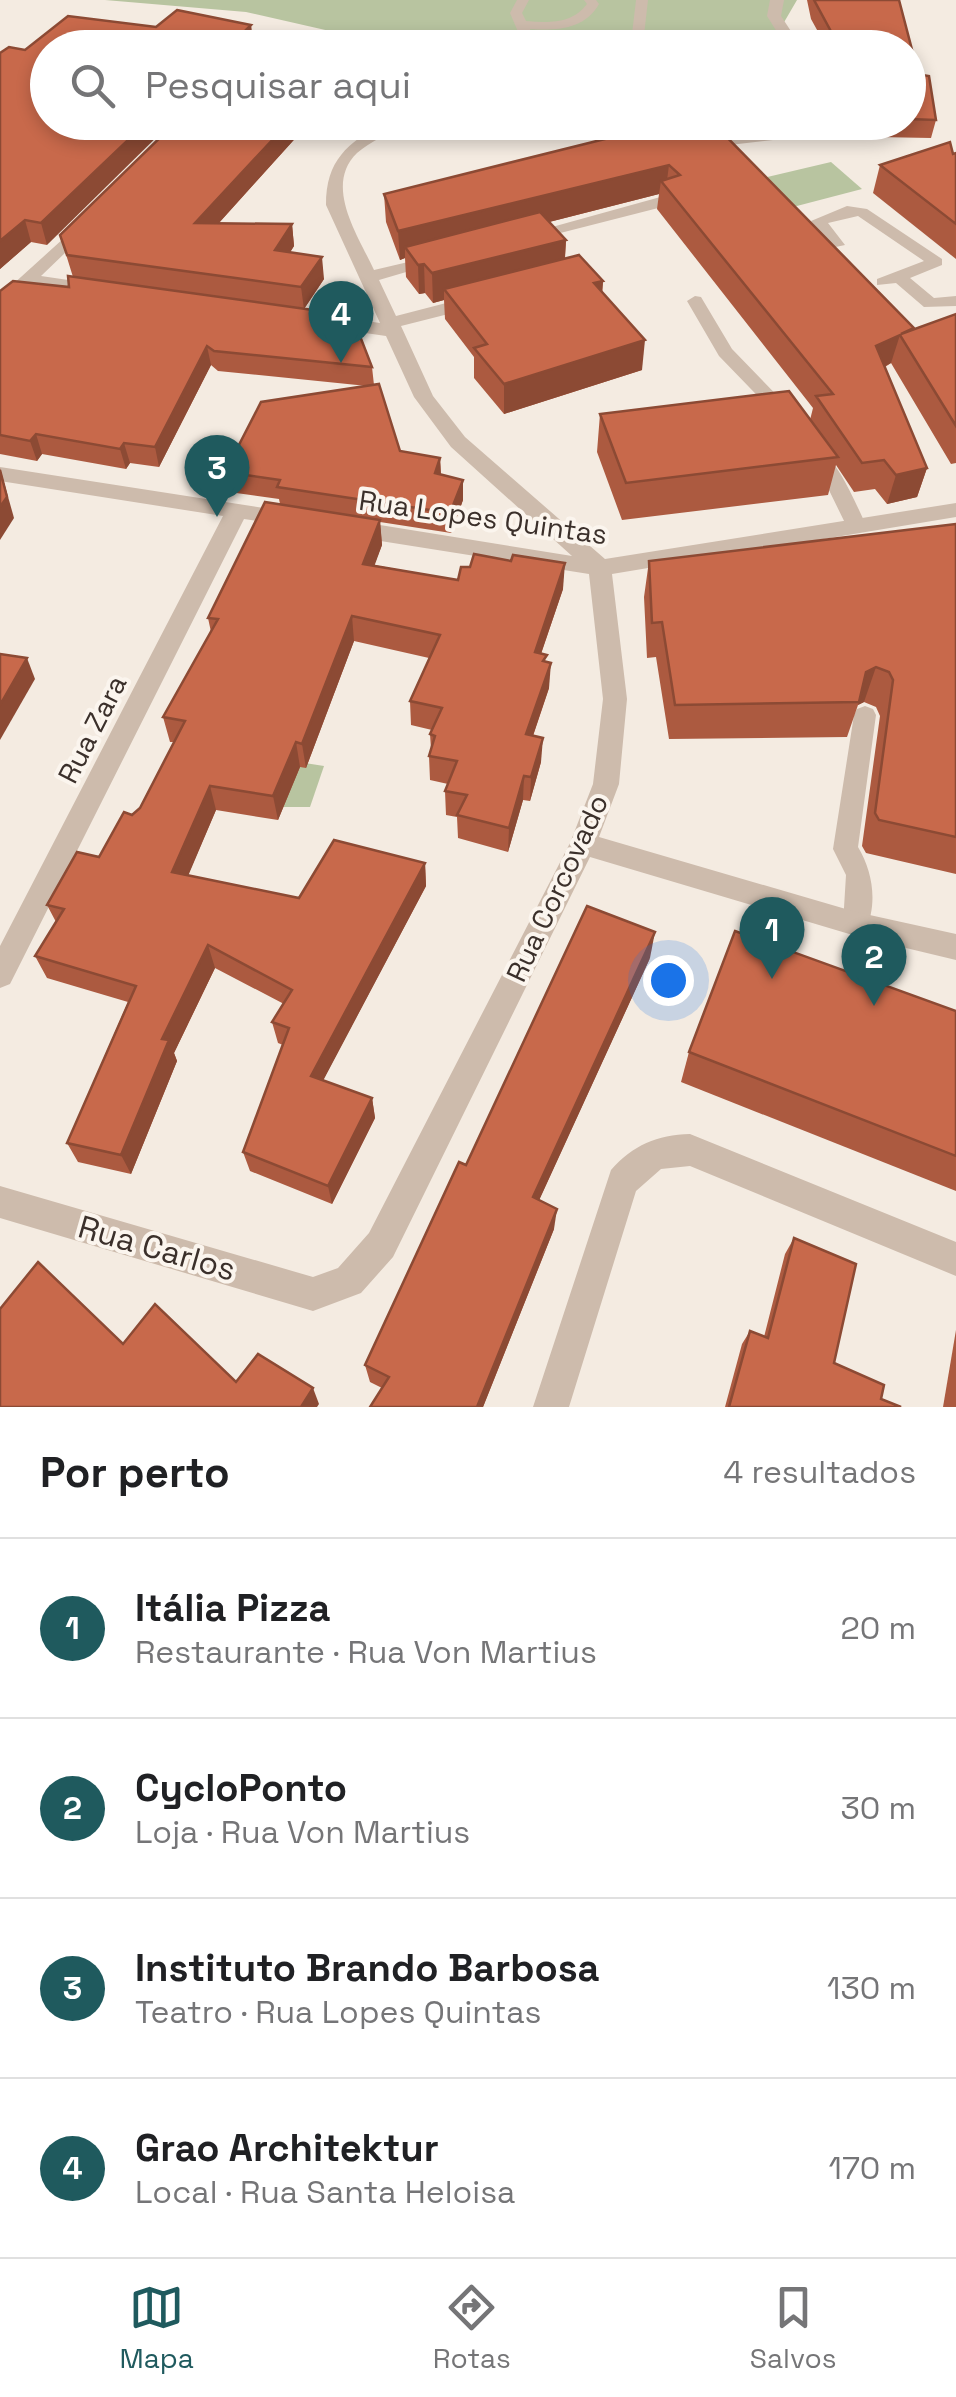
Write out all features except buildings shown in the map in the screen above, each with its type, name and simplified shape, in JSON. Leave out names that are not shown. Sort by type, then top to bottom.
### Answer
[{"type":"street","points":[[777,0],[774,16],[783,30]]},
{"type":"street","points":[[369,140],[343,157],[332,175],[335,206],[424,397],[458,442],[600,568]]},
{"type":"street","points":[[712,142],[729,140]]},
{"type":"street","points":[[515,240],[664,202]]},
{"type":"street","points":[[0,306],[94,214]]},
{"type":"street","points":[[366,278],[459,254]]},
{"type":"street","points":[[28,280],[124,294]]},
{"type":"street","points":[[297,318],[392,327],[496,296]]},
{"type":"street","name":"Rua Lopes Quintas","points":[[0,474],[600,568],[956,510]]},
{"type":"street","name":"Rua Zara","points":[[0,976],[237,510]]},
{"type":"street","name":"Rua Corcovado","points":[[314,1294],[349,1281],[381,1245],[584,844],[606,784],[615,700],[600,568]]},
{"type":"street","points":[[584,844],[856,924],[956,947]]},
{"type":"street","points":[[551,1407],[624,1182],[643,1158],[661,1150],[690,1150],[956,1259]]},
{"type":"street","name":"Rua Carlos","points":[[0,1202],[314,1294]]},
{"type":"lane","points":[[523,0],[516,14],[527,30]]},
{"type":"lane","points":[[525,25],[542,27],[579,19],[590,12],[590,0]]},
{"type":"lane","points":[[638,30],[642,0]]},
{"type":"lane","points":[[837,245],[818,221],[847,211],[862,212],[956,273]]},
{"type":"lane","points":[[936,262],[892,280],[930,303],[956,301]]},
{"type":"lane","points":[[695,301],[724,352],[834,482],[857,527]]},
{"type":"lane","points":[[856,924],[861,886],[856,861],[844,849],[865,714]]},
{"type":"green space","points":[[105,0],[797,0],[780,30],[325,30],[246,12]]},
{"type":"green space","points":[[831,162],[862,189],[770,213],[742,183]]},
{"type":"green space","points":[[203,747],[324,766],[310,807],[283,807]]},
{"type":"place","name":"Grao Architektur","points":[[341,363]]},
{"type":"place","name":"Instituto Brando Barbosa","points":[[217,517]]},
{"type":"place","name":"Itália Pizza","points":[[772,979]]},
{"type":"place","name":"CycloPonto","points":[[874,1006]]}]
